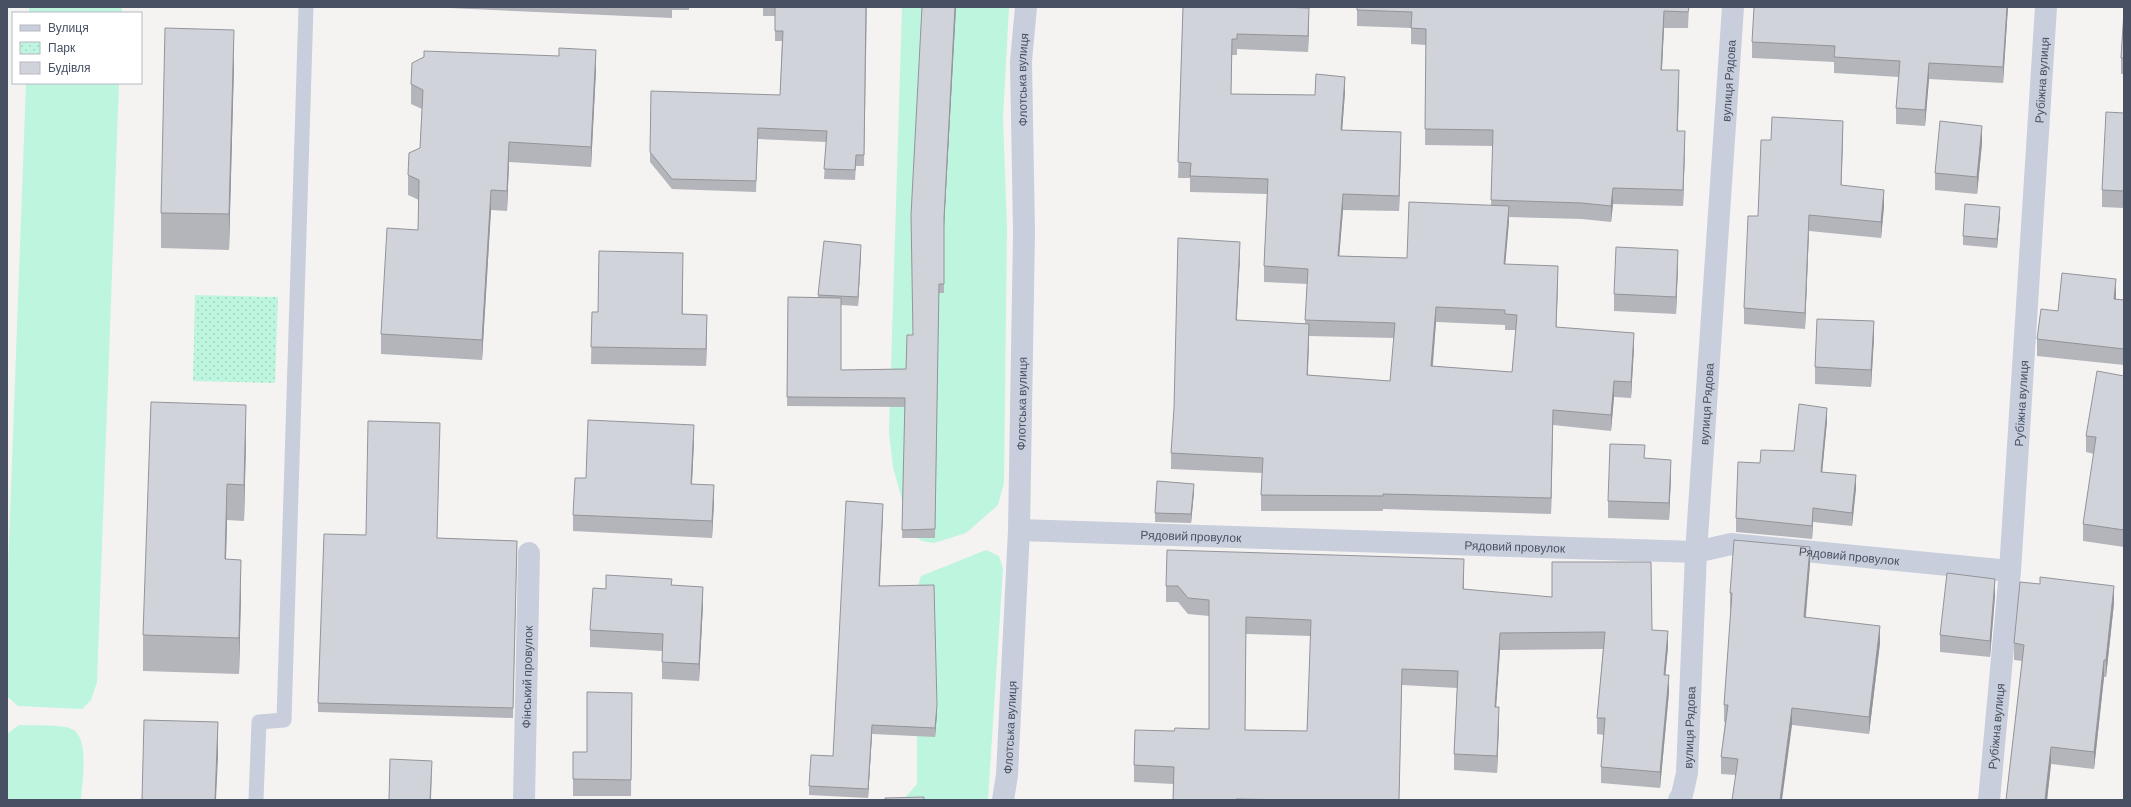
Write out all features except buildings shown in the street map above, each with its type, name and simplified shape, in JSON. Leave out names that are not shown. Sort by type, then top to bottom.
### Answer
[{"type":"street","name":"Флотська вулиця","points":[[1003,800],[1007,775],[1019,530],[1024,232],[1021,62],[1026,7]]},
{"type":"street","name":"вулиця Рядова","points":[[1679,800],[1687,773],[1696,552],[1733,7]]},
{"type":"street","name":"Рубіжна вулиця","points":[[1989,800],[2010,570],[2046,7]]},
{"type":"street","name":"Рядовий провулок","points":[[1019,530],[1696,552],[1731,544],[2010,570]]},
{"type":"street","name":"Фінський провулок","points":[[524,800],[529,553]]},
{"type":"lane","points":[[256,800],[259,722],[284,720],[306,7]]},
{"type":"green space","points":[[29,7],[122,7],[122,12],[29,12]]},
{"type":"green space","points":[[902,7],[1009,7],[1003,117],[1007,228],[1004,483],[998,505],[966,533],[934,543],[922,541],[911,533],[893,467],[889,433]]},
{"type":"green space","points":[[26,84],[119,84],[97,682],[91,700],[82,709],[18,706],[7,696],[7,597]]},
{"type":"green space","points":[[195,295],[278,297],[275,383],[193,381]]},
{"type":"green space","points":[[986,550],[999,556],[1003,569],[988,800],[903,800],[917,784],[917,588],[921,576]]},
{"type":"green space","points":[[19,725],[57,726],[69,728],[76,732],[83,748],[84,760],[81,800],[7,800],[7,734]]}]
